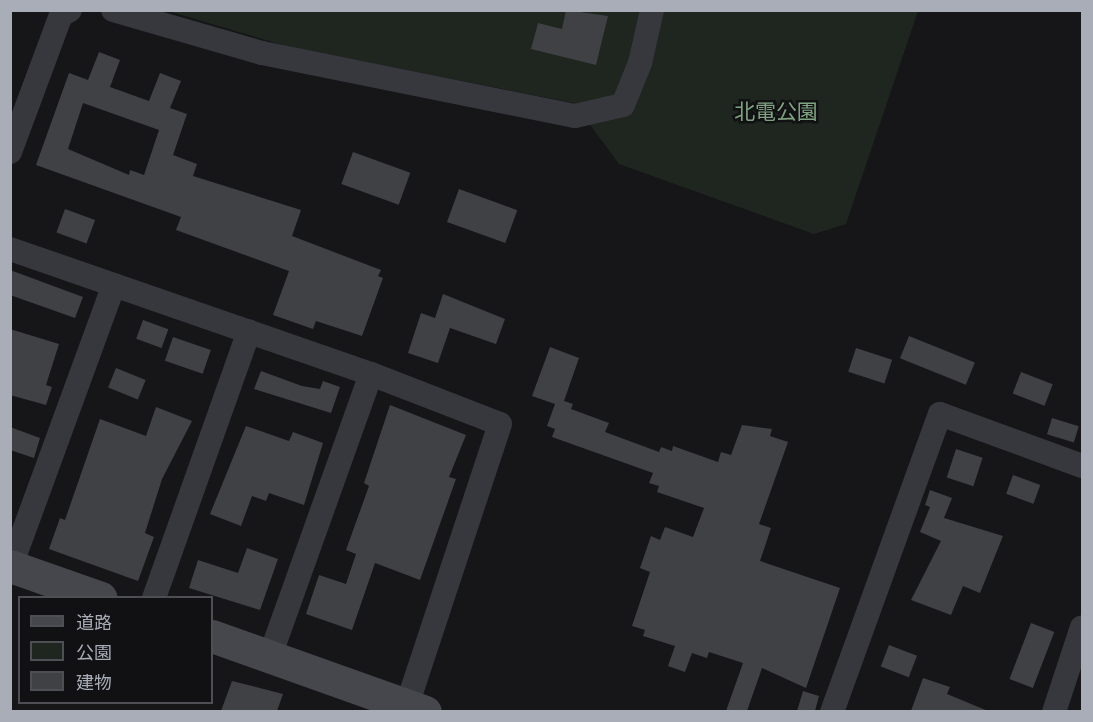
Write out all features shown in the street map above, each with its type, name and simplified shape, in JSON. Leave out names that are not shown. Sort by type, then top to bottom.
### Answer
[{"type":"street","points":[[113,10],[262,53],[575,116],[623,105],[640,63],[652,10]]},
{"type":"street","points":[[10,152],[61,12]]},
{"type":"street","points":[[10,249],[371,374],[500,424],[416,708],[213,636]]},
{"type":"street","points":[[98,596],[11,566],[114,285]]},
{"type":"street","points":[[154,596],[249,331]]},
{"type":"street","points":[[270,656],[371,374]]},
{"type":"street","points":[[832,711],[940,414],[1083,466]]},
{"type":"street","points":[[1054,711],[1083,627]]},
{"type":"green space","name":"北電公園","points":[[168,11],[918,11],[846,224],[814,234],[619,164],[574,103],[286,46]]},
{"type":"building","points":[[566,10],[608,16],[596,65],[531,49],[538,23],[562,29]]},
{"type":"building","points":[[99,52],[120,60],[110,87],[149,101],[160,73],[181,81],[170,108],[187,114],[173,155],[197,164],[193,176],[301,210],[292,236],[381,270],[378,276],[383,278],[362,336],[316,321],[313,329],[273,315],[289,271],[176,230],[181,217],[36,165],[69,73],[88,80]],"holes":[[[83,103],[159,130],[144,175],[130,170],[129,175],[68,149]]]},
{"type":"building","points":[[353,152],[410,173],[399,205],[341,184]]},
{"type":"building","points":[[459,189],[517,210],[505,243],[447,222]]},
{"type":"building","points":[[65,209],[95,220],[87,243],[56,232]]},
{"type":"building","points":[[10,270],[83,297],[75,318],[10,295]]},
{"type":"building","points":[[443,294],[505,319],[496,344],[450,328],[438,363],[408,353],[421,313],[435,318]]},
{"type":"building","points":[[143,320],[168,329],[162,348],[136,339]]},
{"type":"building","points":[[10,329],[59,344],[46,385],[52,387],[46,405],[10,395]]},
{"type":"building","points":[[909,336],[975,363],[966,385],[900,358]]},
{"type":"building","points":[[173,337],[211,350],[203,374],[165,361]]},
{"type":"building","points":[[550,347],[579,358],[564,401],[573,404],[571,409],[609,423],[605,432],[659,452],[661,447],[672,451],[673,446],[718,462],[721,452],[731,455],[742,425],[772,429],[770,436],[788,442],[759,524],[771,528],[760,561],[840,588],[806,688],[762,668],[747,711],[726,711],[743,663],[709,652],[707,658],[692,653],[685,672],[668,666],[675,646],[643,636],[645,630],[632,626],[650,572],[640,568],[651,536],[660,540],[665,527],[693,537],[704,508],[657,492],[659,486],[649,483],[653,473],[552,437],[555,429],[547,426],[555,404],[532,396]]},
{"type":"building","points":[[856,348],[892,360],[884,384],[848,372]]},
{"type":"building","points":[[116,368],[146,380],[138,399],[108,387]]},
{"type":"building","points":[[261,371],[302,386],[320,389],[323,381],[340,387],[331,413],[254,389]]},
{"type":"building","points":[[1021,372],[1053,384],[1044,406],[1013,393]]},
{"type":"building","points":[[390,405],[466,435],[449,477],[456,479],[420,580],[375,563],[352,630],[306,614],[319,575],[346,584],[356,554],[346,550],[369,486],[364,483]]},
{"type":"building","points":[[156,407],[192,421],[162,479],[145,533],[154,537],[138,581],[49,549],[60,518],[65,520],[100,419],[146,436]]},
{"type":"building","points":[[1052,418],[1079,426],[1074,442],[1047,434]]},
{"type":"building","points":[[246,426],[289,441],[293,432],[323,443],[304,505],[269,493],[266,501],[252,496],[241,526],[210,514]]},
{"type":"building","points":[[10,427],[40,438],[34,458],[10,450]]},
{"type":"building","points":[[956,449],[983,458],[973,486],[947,478]]},
{"type":"building","points":[[1013,475],[1040,485],[1033,504],[1006,494]]},
{"type":"building","points":[[930,490],[952,498],[944,518],[1003,536],[980,593],[963,586],[951,615],[911,600],[941,541],[920,532],[930,507],[925,505]]},
{"type":"building","points":[[247,548],[278,559],[260,610],[189,588],[198,560],[238,573]]},
{"type":"building","points":[[1031,623],[1054,632],[1033,688],[1009,679]]},
{"type":"building","points":[[889,645],[917,656],[909,677],[881,666]]},
{"type":"building","points":[[923,678],[950,687],[947,694],[988,711],[911,711]]},
{"type":"building","points":[[232,681],[283,694],[277,711],[221,711]]},
{"type":"building","points":[[803,691],[819,696],[815,711],[797,711]]}]
